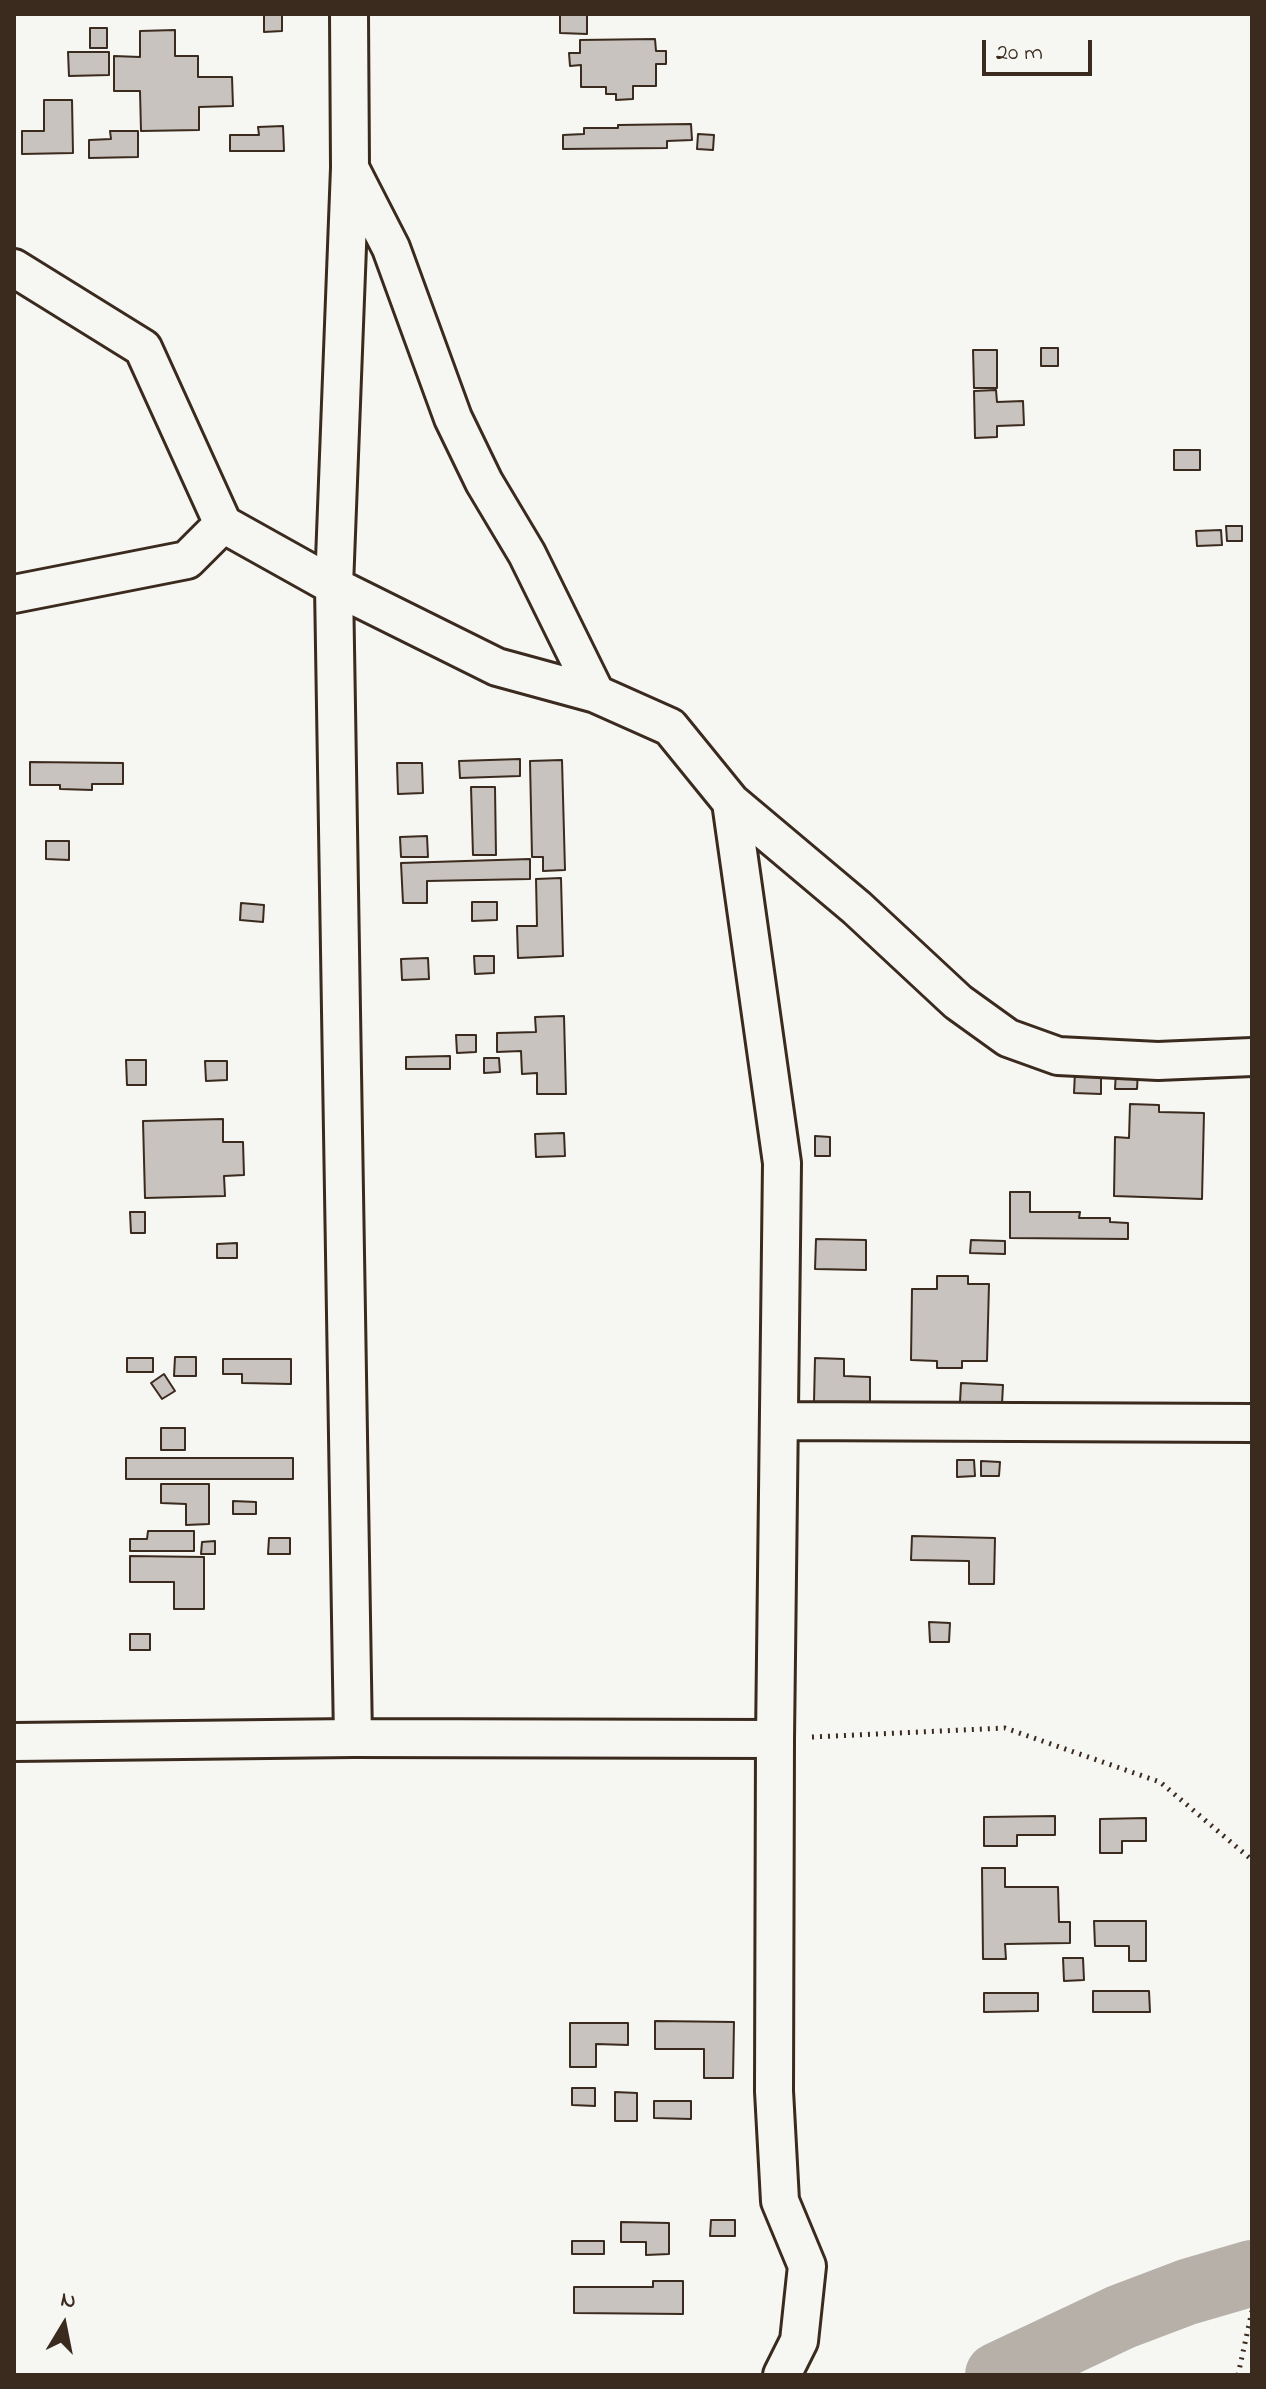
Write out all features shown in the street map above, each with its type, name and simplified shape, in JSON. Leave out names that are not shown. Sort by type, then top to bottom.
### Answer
[{"type":"street","points":[[349,14],[350,168],[334,586],[353,1738]]},
{"type":"street","points":[[350,168],[391,248],[453,418],[484,482],[527,554],[596,694]]},
{"type":"street","points":[[14,268],[143,348],[223,524],[334,586],[497,667],[596,694],[670,727],[731,802],[857,908],[958,1002],[1008,1038],[1058,1056],[1158,1061],[1252,1057]]},
{"type":"street","points":[[14,594],[187,560],[223,524]]},
{"type":"street","points":[[731,802],[782,1163],[774,2091],[780,2201],[807,2266],[799,2341],[782,2375]]},
{"type":"street","points":[[779,1421],[1252,1423]]},
{"type":"street","points":[[14,1742],[353,1738],[775,1739]]},
{"type":"path","points":[[775,1739],[1005,1728],[1160,1782],[1252,1860]]},
{"type":"path","points":[[1238,2375],[1252,2311]]},
{"type":"building","points":[[264,14],[282,14],[282,31],[264,32]]},
{"type":"building","points":[[560,14],[587,14],[587,34],[560,33]]},
{"type":"building","points":[[90,28],[107,28],[107,48],[90,48]]},
{"type":"building","points":[[175,30],[175,56],[198,56],[198,77],[232,77],[233,106],[199,107],[199,130],[141,131],[140,91],[114,91],[114,56],[140,57],[140,31]]},
{"type":"building","points":[[655,39],[656,51],[666,51],[666,64],[656,64],[656,86],[633,86],[633,99],[616,100],[616,94],[606,94],[606,87],[581,87],[581,65],[570,66],[569,53],[580,53],[580,40]]},
{"type":"building","points":[[68,52],[109,52],[109,75],[69,76]]},
{"type":"building","points":[[44,100],[72,100],[73,153],[22,154],[22,131],[44,131]]},
{"type":"building","points":[[691,124],[692,140],[667,141],[667,148],[563,149],[563,135],[584,134],[584,128]]},
{"type":"building","points":[[283,126],[284,151],[230,151],[230,135],[259,135],[258,127]]},
{"type":"building","points":[[110,131],[138,131],[138,157],[89,158],[89,140],[111,139]]},
{"type":"building","points":[[698,134],[714,135],[713,150],[697,149]]},
{"type":"building","points":[[1041,348],[1058,348],[1058,366],[1041,366]]},
{"type":"building","points":[[973,350],[997,350],[997,388],[974,388]]},
{"type":"building","points":[[996,390],[997,402],[1023,401],[1024,425],[997,426],[997,437],[975,438],[974,391]]},
{"type":"building","points":[[1174,450],[1200,450],[1200,470],[1174,470]]},
{"type":"building","points":[[1226,526],[1242,526],[1242,541],[1227,541]]},
{"type":"building","points":[[1221,530],[1222,545],[1197,546],[1196,531]]},
{"type":"building","points":[[520,759],[520,776],[460,778],[459,761]]},
{"type":"building","points":[[562,760],[565,870],[543,871],[543,857],[532,857],[530,761]]},
{"type":"building","points":[[30,762],[123,763],[123,784],[92,784],[92,790],[60,789],[60,785],[30,785]]},
{"type":"building","points":[[397,763],[422,763],[423,793],[398,794]]},
{"type":"building","points":[[471,787],[495,787],[496,855],[473,855]]},
{"type":"building","points":[[427,836],[428,857],[401,857],[400,837]]},
{"type":"building","points":[[46,841],[69,841],[69,860],[46,859]]},
{"type":"building","points":[[530,859],[530,879],[427,881],[427,903],[403,903],[401,863]]},
{"type":"building","points":[[561,878],[563,956],[518,958],[517,926],[537,926],[536,879]]},
{"type":"building","points":[[472,902],[497,902],[497,920],[472,921]]},
{"type":"building","points":[[241,903],[264,905],[263,922],[240,920]]},
{"type":"building","points":[[474,956],[494,956],[494,973],[475,974]]},
{"type":"building","points":[[428,958],[429,979],[402,980],[401,959]]},
{"type":"building","points":[[564,1016],[566,1094],[537,1094],[537,1073],[522,1074],[521,1051],[497,1052],[497,1033],[536,1032],[535,1017]]},
{"type":"building","points":[[456,1035],[476,1035],[476,1052],[457,1053]]},
{"type":"building","points":[[450,1056],[450,1069],[406,1069],[406,1057]]},
{"type":"building","points":[[484,1058],[499,1058],[500,1072],[484,1073]]},
{"type":"building","points":[[126,1060],[146,1060],[146,1085],[127,1085]]},
{"type":"building","points":[[205,1061],[227,1061],[227,1080],[206,1081]]},
{"type":"building","points":[[1116,1070],[1138,1071],[1137,1089],[1115,1089]]},
{"type":"building","points":[[1075,1072],[1101,1072],[1101,1094],[1074,1093]]},
{"type":"building","points":[[1130,1104],[1159,1105],[1159,1112],[1204,1113],[1202,1199],[1114,1196],[1115,1137],[1129,1138]]},
{"type":"building","points":[[223,1119],[223,1142],[243,1142],[244,1175],[224,1176],[225,1196],[145,1198],[143,1121]]},
{"type":"building","points":[[564,1133],[565,1156],[536,1157],[535,1134]]},
{"type":"building","points":[[815,1136],[830,1137],[830,1156],[815,1156]]},
{"type":"building","points":[[1010,1192],[1030,1192],[1030,1212],[1080,1212],[1079,1218],[1110,1218],[1110,1222],[1128,1223],[1128,1239],[1010,1238]]},
{"type":"building","points":[[130,1212],[145,1212],[145,1233],[131,1233]]},
{"type":"building","points":[[816,1239],[866,1240],[866,1270],[815,1269]]},
{"type":"building","points":[[971,1240],[1005,1241],[1005,1254],[970,1253]]},
{"type":"building","points":[[237,1243],[237,1258],[217,1258],[217,1244]]},
{"type":"building","points":[[937,1276],[968,1276],[968,1284],[989,1284],[987,1361],[962,1361],[962,1368],[937,1368],[937,1361],[911,1360],[912,1289],[937,1289]]},
{"type":"building","points":[[175,1357],[196,1357],[196,1376],[174,1376]]},
{"type":"building","points":[[127,1358],[153,1358],[153,1372],[127,1372]]},
{"type":"building","points":[[815,1358],[844,1359],[844,1376],[870,1377],[870,1403],[814,1402]]},
{"type":"building","points":[[223,1359],[291,1359],[291,1384],[242,1383],[242,1374],[223,1374]]},
{"type":"building","points":[[164,1374],[175,1391],[162,1399],[151,1383]]},
{"type":"building","points":[[961,1383],[1003,1385],[1002,1404],[960,1402]]},
{"type":"building","points":[[161,1428],[185,1428],[185,1450],[161,1450]]},
{"type":"building","points":[[126,1458],[293,1458],[293,1479],[126,1479]]},
{"type":"building","points":[[957,1460],[974,1460],[975,1476],[957,1477]]},
{"type":"building","points":[[981,1461],[1000,1462],[999,1476],[981,1476]]},
{"type":"building","points":[[161,1484],[209,1484],[209,1524],[186,1525],[186,1504],[161,1503]]},
{"type":"building","points":[[233,1501],[256,1502],[256,1514],[233,1514]]},
{"type":"building","points":[[148,1531],[194,1531],[194,1551],[130,1551],[130,1539],[147,1539]]},
{"type":"building","points":[[912,1536],[995,1538],[994,1584],[969,1584],[969,1561],[911,1560]]},
{"type":"building","points":[[269,1538],[290,1538],[290,1554],[268,1554]]},
{"type":"building","points":[[215,1541],[215,1554],[201,1554],[202,1542]]},
{"type":"building","points":[[130,1556],[204,1557],[204,1609],[174,1609],[174,1582],[130,1582]]},
{"type":"building","points":[[929,1622],[950,1623],[949,1642],[930,1642]]},
{"type":"building","points":[[130,1634],[150,1634],[150,1650],[130,1650]]},
{"type":"building","points":[[1055,1816],[1055,1835],[1017,1835],[1017,1846],[984,1846],[984,1817]]},
{"type":"building","points":[[1146,1818],[1146,1841],[1122,1841],[1122,1853],[1100,1853],[1100,1819]]},
{"type":"building","points":[[982,1868],[1005,1868],[1005,1887],[1058,1887],[1059,1922],[1070,1922],[1070,1943],[1005,1944],[1006,1959],[983,1959]]},
{"type":"building","points":[[1094,1921],[1146,1921],[1146,1961],[1129,1961],[1129,1946],[1095,1946]]},
{"type":"building","points":[[1063,1958],[1083,1958],[1084,1980],[1064,1981]]},
{"type":"building","points":[[1093,1991],[1149,1991],[1150,2012],[1093,2012]]},
{"type":"building","points":[[984,1993],[1038,1993],[1038,2011],[984,2012]]},
{"type":"building","points":[[655,2021],[734,2022],[733,2078],[704,2078],[704,2049],[655,2049]]},
{"type":"building","points":[[570,2023],[628,2023],[628,2045],[596,2044],[596,2067],[570,2067]]},
{"type":"building","points":[[572,2088],[595,2088],[595,2106],[572,2105]]},
{"type":"building","points":[[615,2092],[637,2093],[637,2121],[615,2121]]},
{"type":"building","points":[[654,2101],[691,2101],[691,2119],[654,2118]]},
{"type":"building","points":[[711,2220],[735,2220],[735,2236],[710,2236]]},
{"type":"building","points":[[621,2222],[669,2223],[669,2254],[646,2255],[646,2242],[621,2242]]},
{"type":"building","points":[[572,2241],[604,2241],[604,2254],[572,2254]]},
{"type":"building","points":[[653,2281],[683,2281],[683,2314],[574,2313],[574,2287],[653,2287]]},
{"type":"waterway","points":[[998,2375],[1121,2317],[1187,2292],[1252,2273]]}]
